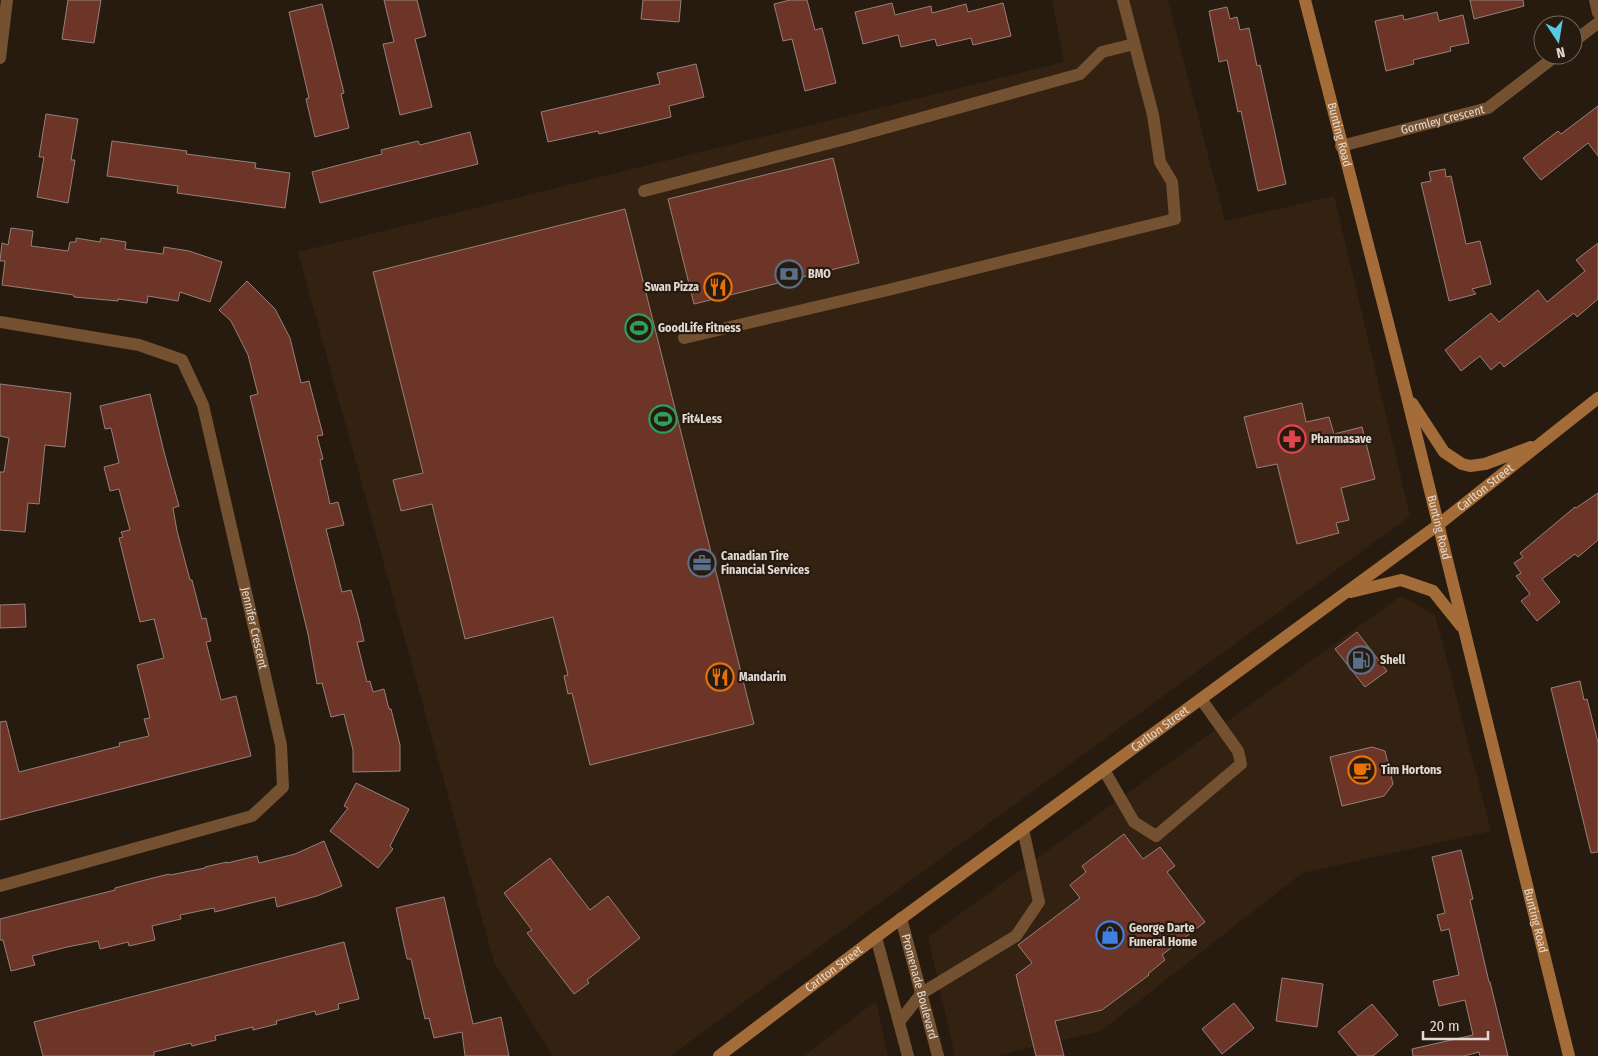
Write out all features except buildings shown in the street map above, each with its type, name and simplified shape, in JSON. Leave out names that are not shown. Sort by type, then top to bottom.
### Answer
[{"type":"main road","name":"Bunting Road","points":[[1304,0],[1406,393],[1570,1056]]},
{"type":"main road","points":[[1406,393],[1444,452],[1462,464],[1470,466],[1485,464],[1543,442]]},
{"type":"main road","name":"Carlton Street","points":[[718,1056],[876,936],[1438,525],[1598,398]]},
{"type":"main road","points":[[1346,593],[1401,580],[1433,591],[1464,630]]},
{"type":"street","points":[[0,58],[7,0]]},
{"type":"street","points":[[684,338],[1175,219],[1172,182],[1160,162],[1153,115],[1123,0]]},
{"type":"street","points":[[1595,0],[1598,13]]},
{"type":"street","points":[[1583,34],[1598,23]]},
{"type":"street","points":[[644,191],[849,138],[1080,74],[1102,52],[1134,44]]},
{"type":"street","name":"Gormley Crescent","points":[[1342,146],[1488,108],[1544,65]]},
{"type":"street","name":"Jennifer Crescent","points":[[0,322],[139,345],[182,360],[203,405],[218,468],[281,745],[283,787],[252,816],[0,886]]},
{"type":"street","points":[[1104,770],[1134,822],[1156,836],[1241,764],[1238,751],[1201,699]]},
{"type":"street","points":[[899,1022],[922,995],[1016,936],[1039,902],[1023,829]]},
{"type":"street","name":"Promenade Boulevard","points":[[901,918],[938,1056]]},
{"type":"street","points":[[876,936],[908,1056]]},
{"type":"shaded area","points":[[1052,0],[1168,0],[1225,221],[1334,196],[1410,516],[670,1056],[553,1056],[494,962],[298,252],[1064,62]]},
{"type":"shaded area","points":[[1401,596],[1435,615],[1491,831],[1302,873],[1101,1031],[995,1056],[955,1056],[928,937]]},
{"type":"shaded area","points":[[876,1001],[888,1056],[804,1056]]},
{"type":"place","name":"BMO","points":[[789,274]]},
{"type":"place","name":"Swan Pizza","points":[[718,287]]},
{"type":"place","name":"GoodLife Fitness","points":[[639,328]]},
{"type":"place","name":"Fit4Less","points":[[663,419]]},
{"type":"place","name":"Pharmasave","points":[[1292,439]]},
{"type":"place","name":"Canadian Tire Financial Services","points":[[702,563]]},
{"type":"place","name":"Shell","points":[[1361,660]]},
{"type":"place","name":"Mandarin","points":[[720,677]]},
{"type":"place","name":"Tim Hortons","points":[[1362,770]]},
{"type":"place","name":"George Darte Funeral Home","points":[[1110,935]]}]
